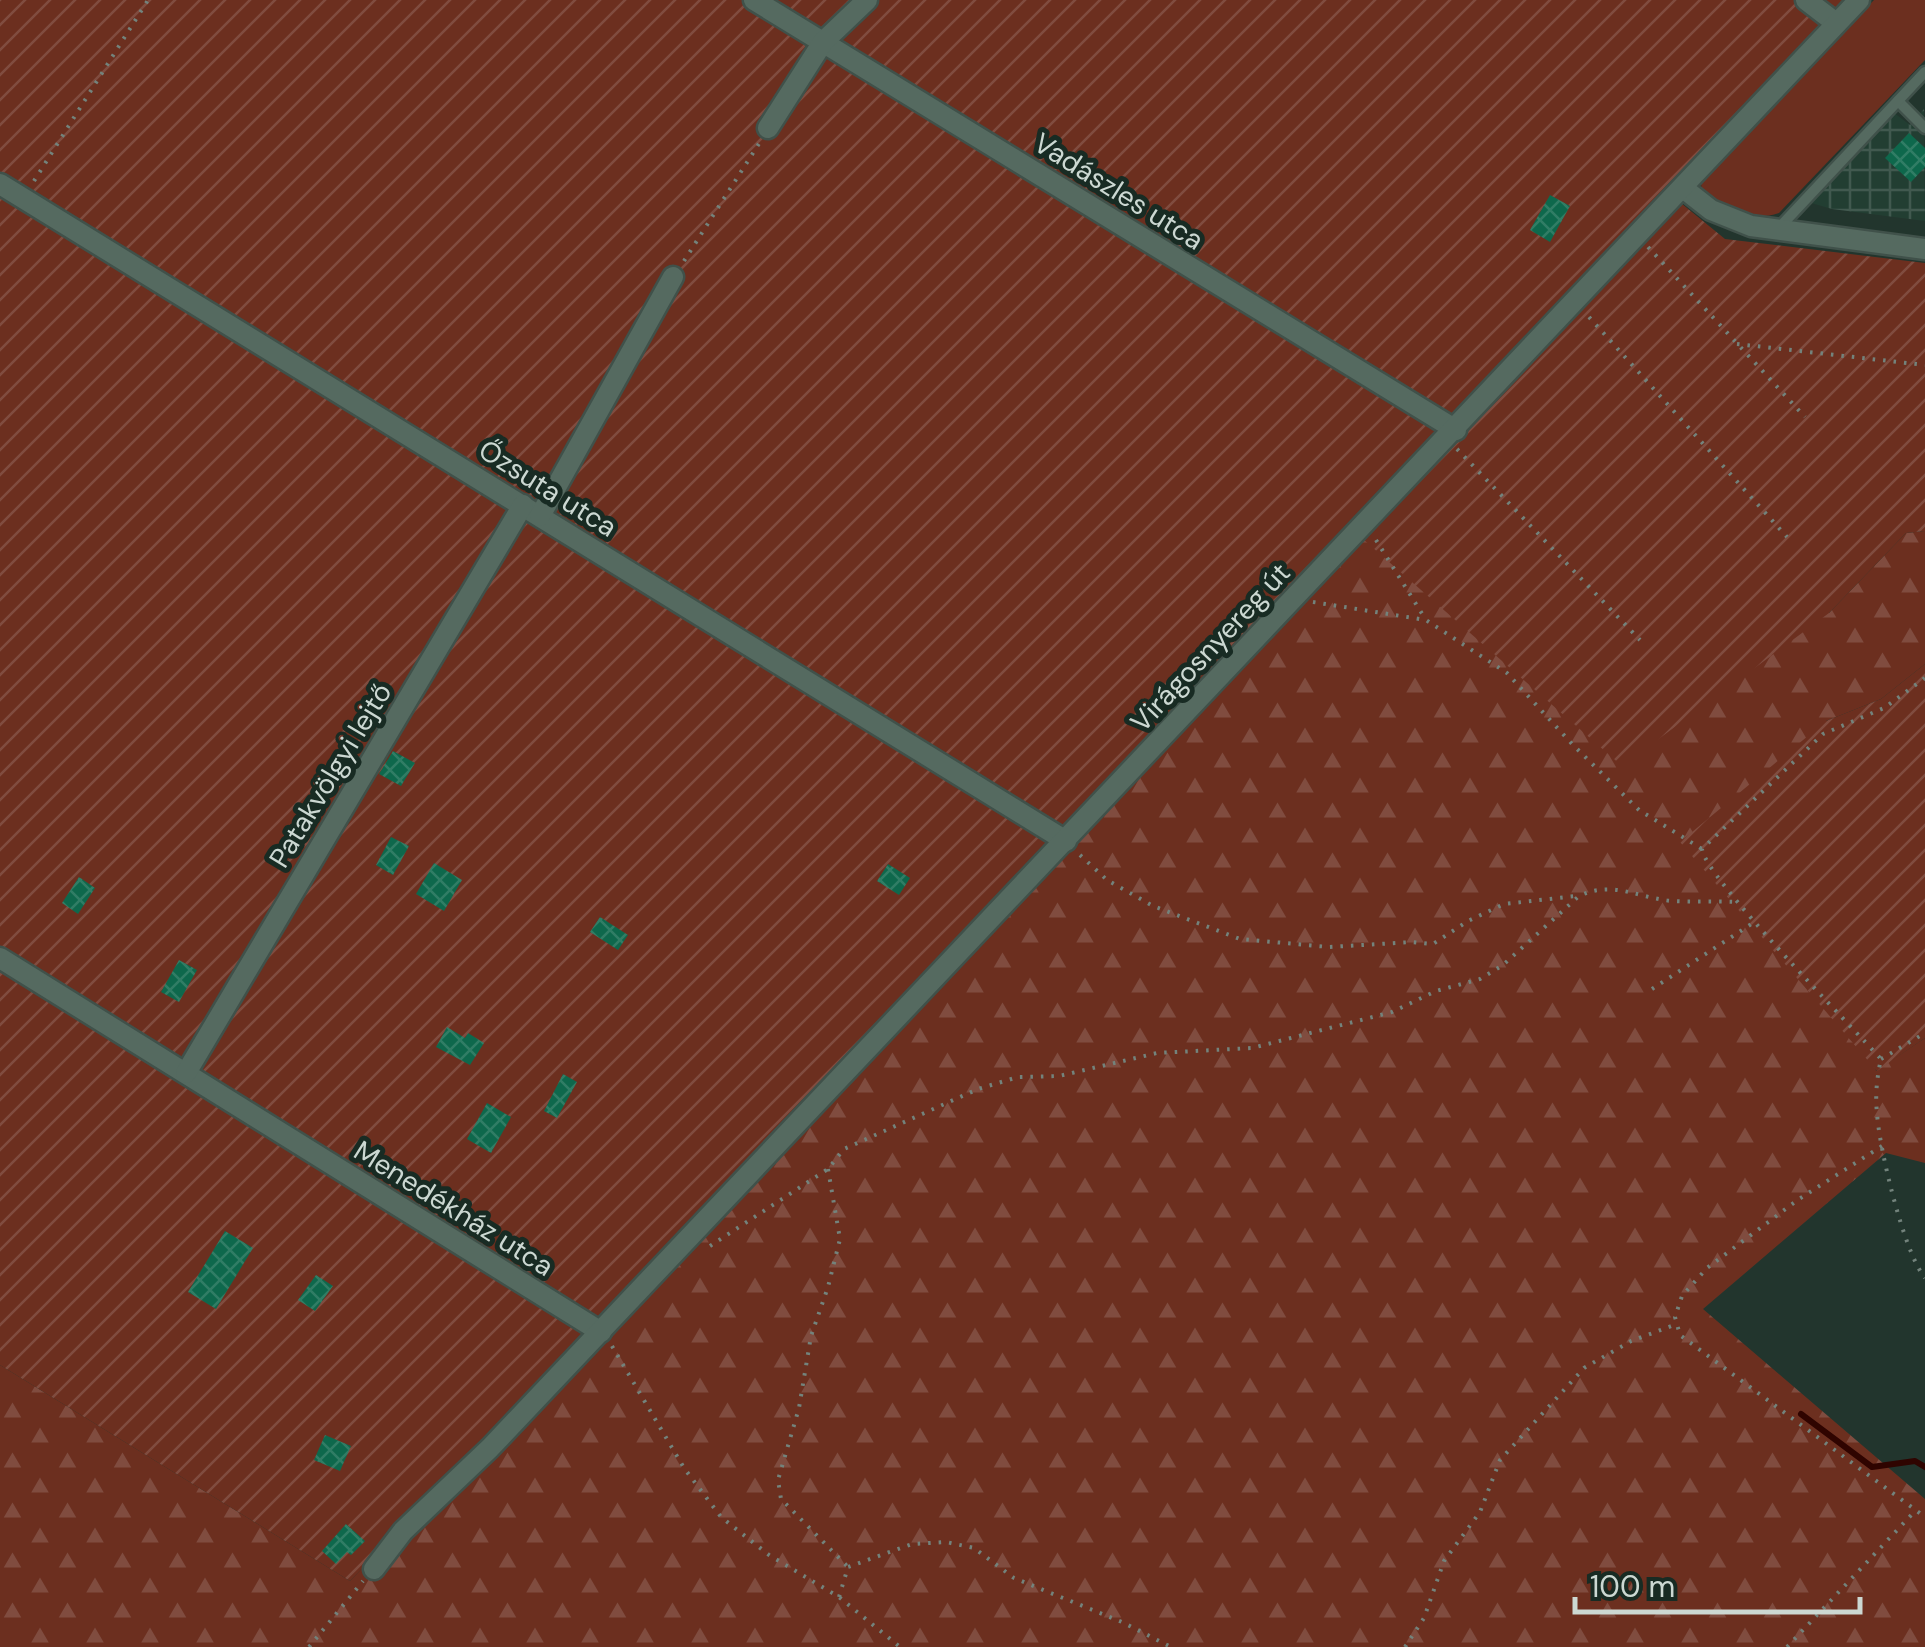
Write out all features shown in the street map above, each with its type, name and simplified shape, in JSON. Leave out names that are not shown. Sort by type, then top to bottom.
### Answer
[{"type":"street","name":"Vadászles utca","points":[[754,0],[1451,434]]},
{"type":"street","points":[[768,128],[824,42],[867,0]]},
{"type":"street","points":[[1806,0],[1836,23]]},
{"type":"street","name":"Virágosnyereg út","points":[[601,1332],[1860,0]]},
{"type":"street","name":"Őzsuta utca","points":[[0,184],[1066,841]]},
{"type":"street","points":[[1683,188],[1730,220],[1776,230],[1925,248]]},
{"type":"street","name":"Patakvölgyi lejtő","points":[[186,1073],[674,278]]},
{"type":"street","name":"Menedékház utca","points":[[0,958],[601,1332]]},
{"type":"street","points":[[374,1568],[404,1530],[490,1448],[601,1332]]},
{"type":"lane","points":[[1776,230],[1925,72]]},
{"type":"lane","points":[[1898,101],[1925,128]]},
{"type":"path","points":[[23,198],[148,0]]},
{"type":"path","points":[[674,278],[768,128]]},
{"type":"path","points":[[1638,236],[1805,418]]},
{"type":"path","points":[[1575,302],[1786,537]]},
{"type":"path","points":[[1737,344],[1925,365]]},
{"type":"path","points":[[1451,434],[1640,640]]},
{"type":"path","points":[[1366,523],[1426,620]]},
{"type":"path","points":[[1294,599],[1426,620],[1507,672],[1573,746],[1639,810],[1702,849]]},
{"type":"path","points":[[1702,849],[1823,734],[1884,708],[1925,678]]},
{"type":"path","points":[[1066,841],[1107,880],[1152,906],[1240,939],[1329,947],[1433,944],[1504,904],[1579,896]]},
{"type":"path","points":[[1702,849],[1703,858],[1737,902],[1880,1059]]},
{"type":"path","points":[[676,1252],[705,1249],[828,1169],[844,1149],[978,1090],[1018,1077],[1059,1076],[1157,1053],[1252,1048],[1392,1012],[1436,991],[1480,979],[1502,965],[1579,896],[1594,889],[1614,887],[1668,900],[1737,902]]},
{"type":"path","points":[[1652,989],[1756,922]]},
{"type":"path","points":[[1925,1033],[1880,1059],[1876,1080],[1882,1146],[1913,1261],[1925,1278]]},
{"type":"path","points":[[1882,1146],[1799,1199],[1707,1268],[1682,1296],[1674,1316],[1680,1335],[1925,1517]]},
{"type":"path","points":[[828,1169],[840,1239],[811,1336],[799,1408],[778,1480],[781,1499],[848,1567]]},
{"type":"path","points":[[1405,1647],[1424,1618],[1444,1561],[1480,1512],[1500,1460],[1584,1368],[1632,1341],[1677,1324]]},
{"type":"path","points":[[601,1332],[619,1355],[684,1468],[721,1517],[768,1555],[838,1597],[900,1647]]},
{"type":"path","points":[[1787,1647],[1916,1510]]},
{"type":"path","points":[[848,1567],[912,1544],[946,1542],[974,1548],[1014,1578],[1122,1622],[1171,1647]]},
{"type":"path","points":[[838,1597],[848,1567]]},
{"type":"path","points":[[309,1647],[374,1568]]},
{"type":"shaded area","points":[[1924,109],[1925,221],[1832,209],[1808,202],[1894,113],[1910,125]]},
{"type":"green space","points":[[0,0],[1844,0],[1665,190],[1725,239],[1925,263],[1925,531],[1906,533],[1829,613],[1622,766],[1356,533],[350,1581],[0,1365]]},
{"type":"green space","points":[[1874,0],[1925,0],[1925,60],[1779,213],[1748,215],[1702,193],[1701,183],[1706,174]]},
{"type":"green space","points":[[1925,531],[1925,664],[1881,699],[1826,721],[1876,1071],[1925,1038],[1925,1163],[1886,1153],[1703,1309],[1925,1499],[1925,1647],[0,1647],[0,1365],[350,1581],[1357,533],[1829,613],[1906,533]]},
{"type":"green space","points":[[1925,664],[1925,1038],[1877,1071],[1680,842],[1826,721],[1881,699]]},
{"type":"building","points":[[1909,133],[1925,148],[1925,167],[1911,182],[1885,158]]},
{"type":"building","points":[[1550,195],[1570,206],[1550,242],[1530,230]]},
{"type":"building","points":[[393,751],[415,763],[401,786],[379,774]]},
{"type":"building","points":[[391,837],[409,846],[393,875],[376,865]]},
{"type":"building","points":[[434,863],[462,880],[444,911],[416,894]]},
{"type":"building","points":[[888,864],[910,878],[899,895],[877,881]]},
{"type":"building","points":[[79,877],[95,888],[78,914],[62,903]]},
{"type":"building","points":[[600,917],[628,935],[618,950],[590,932]]},
{"type":"building","points":[[179,960],[197,970],[179,1002],[161,992]]},
{"type":"building","points":[[447,1027],[484,1043],[470,1065],[436,1047]]},
{"type":"building","points":[[563,1074],[577,1082],[557,1118],[544,1111]]},
{"type":"building","points":[[487,1103],[511,1117],[491,1153],[467,1139]]},
{"type":"building","points":[[225,1231],[253,1248],[216,1309],[188,1292]]},
{"type":"building","points":[[316,1275],[333,1286],[315,1311],[298,1300]]},
{"type":"building","points":[[325,1435],[351,1446],[340,1471],[314,1460]]},
{"type":"building","points":[[346,1524],[365,1541],[336,1564],[322,1551]]},
{"type":"waterway","points":[[1801,1414],[1872,1467],[1915,1461],[1925,1467]]}]
